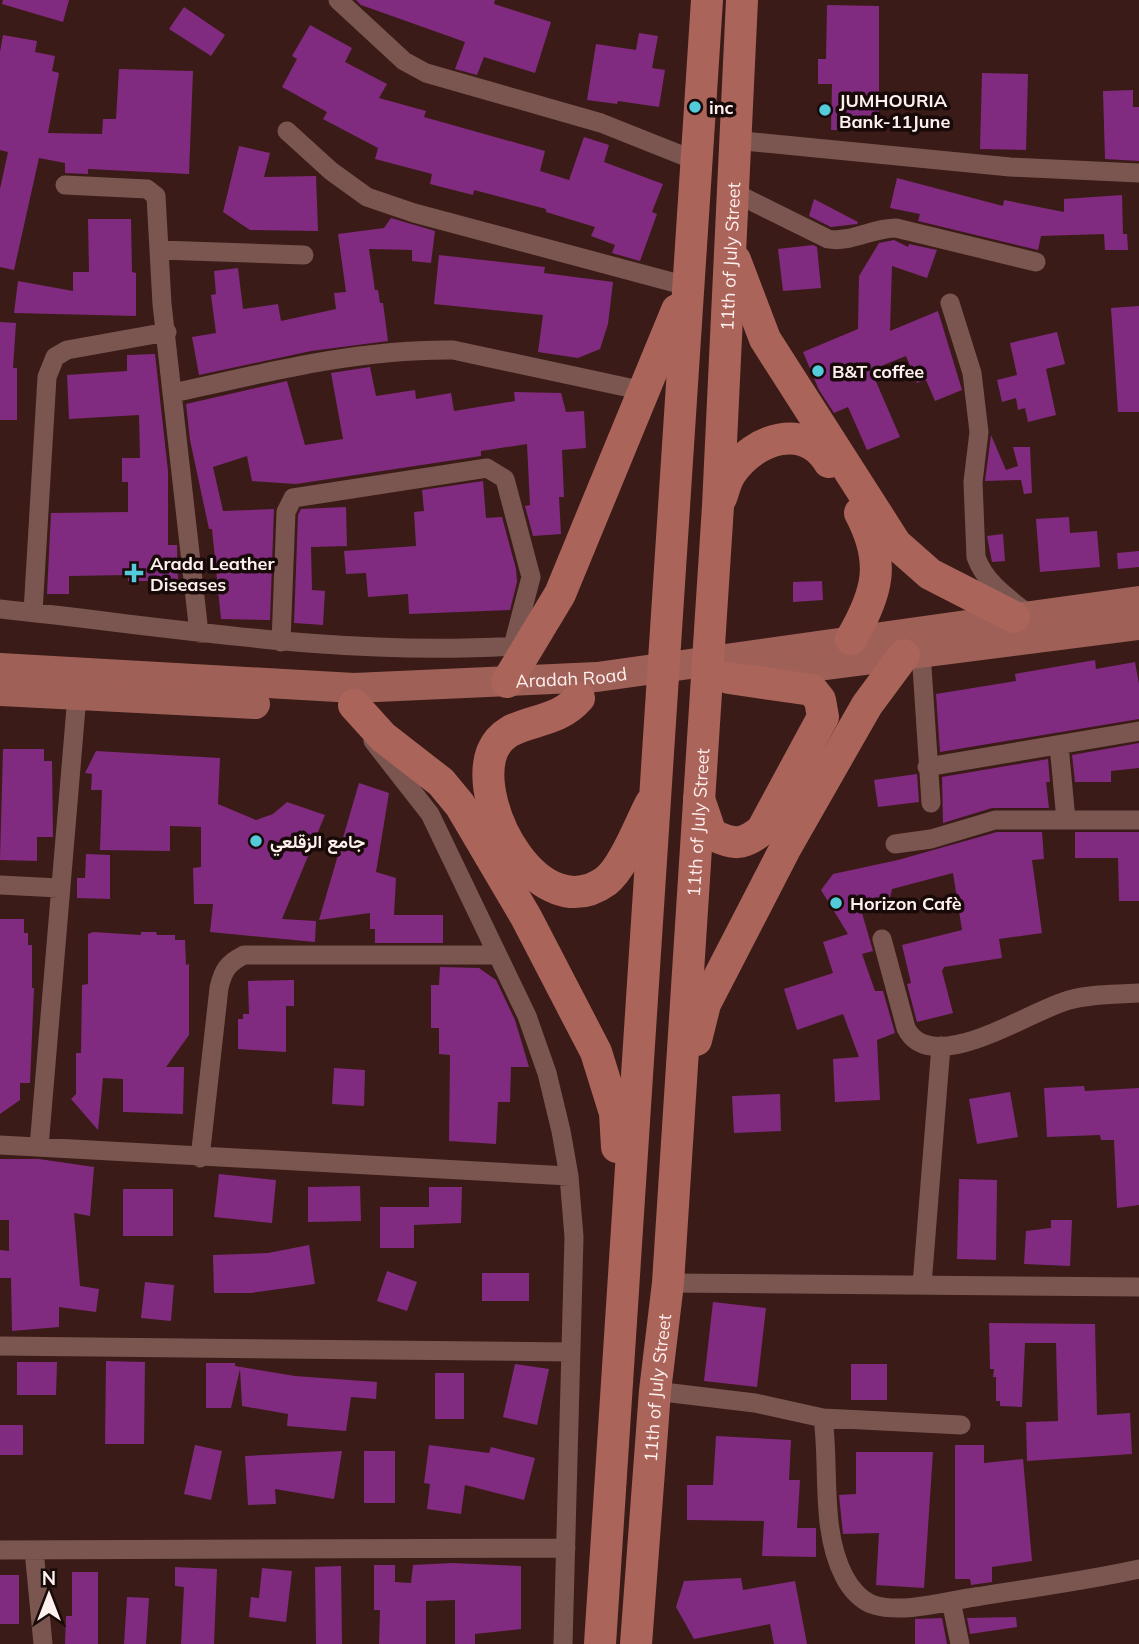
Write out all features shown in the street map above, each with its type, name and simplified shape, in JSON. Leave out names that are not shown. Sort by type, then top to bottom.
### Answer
[{"type":"highway","points":[[600,1644],[658,781],[694,160],[707,0]]},
{"type":"highway","name":"11th of July Street","points":[[636,1644],[655,1391],[668,1283],[680,1099],[698,778],[718,506],[733,141],[742,0]]},
{"type":"highway","points":[[729,241],[765,339],[896,544],[930,574],[1021,616]]},
{"type":"highway","points":[[507,682],[522,645],[569,573],[687,286]]},
{"type":"highway","points":[[718,506],[731,473],[772,440],[799,437],[821,449],[869,530],[877,560],[875,588],[851,639]]},
{"type":"highway","points":[[680,1099],[705,1004],[793,835],[867,705],[912,653]]},
{"type":"highway","points":[[698,778],[711,834],[729,843],[741,844],[762,830],[819,729],[822,717],[820,700],[812,690],[795,685],[729,678]]},
{"type":"highway","points":[[354,696],[383,737],[441,782],[460,805],[526,917],[580,1017],[596,1052],[615,1113],[625,1242]]},
{"type":"highway","points":[[579,698],[567,712],[510,730],[492,753],[491,794],[498,819],[521,863],[541,881],[562,892],[585,890],[607,880],[622,859],[658,781]]},
{"type":"highway","points":[[578,1644],[607,1527]]},
{"type":"main road","name":"Aradah Road","points":[[0,691],[323,707],[354,696],[597,677],[851,639],[1139,601]]},
{"type":"main road","name":"Aradah Road","points":[[0,668],[354,696],[579,698],[1139,625]]},
{"type":"street","points":[[338,0],[404,61],[426,73],[601,123],[694,160]]},
{"type":"street","points":[[287,131],[331,172],[368,197],[414,213],[687,286]]},
{"type":"street","points":[[733,141],[1010,167],[1139,173]]},
{"type":"street","points":[[65,185],[154,191],[199,633]]},
{"type":"street","points":[[731,191],[828,239],[841,242],[878,229],[896,228],[1036,262]]},
{"type":"street","points":[[159,250],[304,255]]},
{"type":"street","points":[[950,303],[972,373],[979,432],[973,482],[976,557],[980,569],[1021,616]]},
{"type":"street","points":[[33,612],[47,377],[52,363],[67,350],[167,332]]},
{"type":"street","points":[[174,393],[332,359],[385,351],[430,350],[453,350],[644,390]]},
{"type":"street","points":[[0,609],[281,642],[386,650],[522,645],[531,577],[505,479],[487,468],[293,498],[286,512],[281,642]]},
{"type":"street","points":[[912,653],[931,803]]},
{"type":"street","points":[[39,1147],[77,696]]},
{"type":"street","points":[[354,696],[379,750],[430,814],[538,1044],[569,1176],[573,1237],[563,1644]]},
{"type":"street","points":[[927,767],[1139,731]]},
{"type":"street","points":[[1059,744],[1066,820]]},
{"type":"street","points":[[895,844],[931,839],[995,820],[1139,820]]},
{"type":"street","points":[[0,885],[59,888]]},
{"type":"street","points":[[882,939],[912,1040],[920,1045],[941,1046],[991,1034],[1069,1000],[1139,993]]},
{"type":"street","points":[[200,1158],[219,988],[222,973],[230,962],[244,955],[497,955]]},
{"type":"street","points":[[922,1285],[941,1046]]},
{"type":"street","points":[[0,1145],[200,1158],[569,1176]]},
{"type":"street","points":[[668,1283],[1139,1287]]},
{"type":"street","points":[[0,1346],[571,1352]]},
{"type":"street","points":[[655,1391],[755,1403],[823,1418],[961,1425]]},
{"type":"street","points":[[823,1418],[831,1531],[845,1578],[857,1595],[874,1605],[910,1606],[951,1601],[1084,1581],[1139,1569]]},
{"type":"street","points":[[0,1550],[566,1548]]},
{"type":"street","points":[[34,1550],[43,1644]]},
{"type":"street","points":[[951,1601],[960,1644]]},
{"type":"building","points":[[3,0],[69,0],[63,22],[2,4]]},
{"type":"building","points":[[356,0],[495,0],[494,4],[551,22],[535,73],[484,57],[477,75],[455,69],[465,42],[361,5]]},
{"type":"building","points":[[827,5],[879,6],[879,130],[831,130],[832,84],[818,84],[818,59],[826,59]]},
{"type":"building","points":[[184,7],[225,35],[211,56],[169,29]]},
{"type":"building","points":[[310,25],[352,48],[345,62],[387,84],[379,98],[426,111],[424,117],[545,151],[540,171],[569,180],[584,137],[609,145],[604,162],[663,184],[652,212],[657,214],[640,261],[612,253],[615,245],[591,236],[595,227],[546,212],[546,209],[474,190],[473,195],[430,184],[432,174],[375,159],[378,148],[323,119],[327,112],[282,87],[297,59],[292,56]]},
{"type":"building","points":[[639,33],[658,36],[652,68],[665,70],[659,107],[587,100],[596,44],[636,50]]},
{"type":"building","points":[[3,35],[37,41],[35,52],[55,56],[52,71],[59,73],[48,133],[102,134],[103,119],[116,119],[119,69],[193,71],[189,174],[88,169],[88,174],[65,173],[65,163],[39,158],[14,270],[0,267],[0,189],[8,152],[0,150],[0,52]]},
{"type":"building","points":[[982,73],[1028,74],[1026,150],[980,149]]},
{"type":"building","points":[[1133,90],[1133,107],[1139,107],[1139,161],[1105,159],[1103,91]]},
{"type":"building","points":[[239,146],[270,153],[264,177],[316,176],[318,231],[250,230],[223,212]]},
{"type":"building","points":[[897,178],[1003,206],[1004,200],[1064,212],[1064,199],[1122,195],[1123,234],[1127,234],[1128,250],[1105,250],[1104,234],[1041,236],[1038,250],[918,221],[920,214],[890,208]]},
{"type":"building","points":[[814,199],[858,222],[857,224],[831,227],[809,216]]},
{"type":"building","points":[[391,218],[435,231],[431,263],[412,261],[412,250],[369,249],[375,290],[378,290],[380,303],[383,303],[388,341],[311,351],[199,375],[192,337],[216,333],[211,295],[216,294],[214,271],[238,268],[243,309],[278,304],[281,321],[336,309],[334,293],[346,292],[338,234],[384,228]]},
{"type":"building","points":[[88,219],[131,219],[132,272],[136,273],[136,316],[14,313],[18,281],[73,291],[73,272],[89,272]]},
{"type":"building","points":[[894,240],[908,247],[909,244],[937,250],[927,278],[892,266],[890,331],[938,311],[962,390],[935,401],[926,380],[917,383],[906,356],[871,370],[900,437],[867,450],[848,407],[834,413],[819,390],[803,352],[858,329],[859,276],[879,243]]},
{"type":"building","points":[[813,245],[817,247],[821,288],[783,291],[778,249]]},
{"type":"building","points":[[439,255],[545,267],[544,273],[613,282],[608,324],[600,349],[578,358],[538,352],[543,315],[434,304]]},
{"type":"building","points":[[1139,306],[1139,412],[1118,412],[1111,308]]},
{"type":"building","points":[[0,322],[16,323],[13,368],[17,368],[17,420],[0,420]]},
{"type":"building","points":[[1057,332],[1065,364],[1046,369],[1056,415],[1028,422],[1025,408],[1018,410],[1016,398],[1002,402],[997,380],[1017,375],[1010,343]]},
{"type":"building","points":[[155,354],[168,471],[168,545],[177,545],[178,581],[128,581],[128,575],[69,576],[69,594],[47,594],[51,513],[128,512],[128,482],[122,482],[122,458],[140,458],[139,415],[69,419],[67,375],[127,371],[127,355]]},
{"type":"building","points":[[370,367],[376,396],[415,390],[416,399],[451,393],[454,411],[515,401],[514,392],[561,393],[566,412],[584,411],[586,448],[562,450],[564,497],[559,497],[561,534],[533,536],[525,506],[530,505],[527,444],[481,451],[481,456],[296,484],[252,481],[247,456],[213,467],[223,511],[274,509],[270,620],[221,619],[212,529],[209,529],[190,440],[186,404],[287,381],[305,445],[343,439],[331,373]]},
{"type":"building","points":[[991,435],[1006,470],[1018,466],[1013,447],[1030,447],[1032,493],[1024,494],[1021,480],[985,481]]},
{"type":"building","points":[[483,481],[486,518],[502,517],[516,569],[517,582],[510,610],[409,614],[408,594],[368,597],[366,573],[346,574],[344,551],[416,546],[414,512],[424,511],[422,490]]},
{"type":"building","points":[[346,507],[347,546],[311,547],[312,590],[325,591],[323,625],[294,623],[298,515],[301,509]]},
{"type":"building","points":[[1069,517],[1070,533],[1097,531],[1100,567],[1040,572],[1036,519]]},
{"type":"building","points":[[1003,534],[1005,561],[992,562],[987,536]]},
{"type":"building","points":[[1139,551],[1139,567],[1118,569],[1117,553]]},
{"type":"building","points":[[822,581],[823,600],[793,602],[793,582]]},
{"type":"building","points":[[1095,660],[1096,669],[1135,662],[1139,684],[1139,719],[940,752],[936,694],[1016,681],[1015,674]]},
{"type":"building","points":[[1139,743],[1139,768],[1111,771],[1111,782],[1075,782],[1072,755]]},
{"type":"building","points":[[3,749],[44,749],[44,761],[52,761],[53,837],[37,837],[37,861],[0,860]]},
{"type":"building","points":[[96,751],[220,758],[218,804],[256,820],[273,814],[287,802],[325,815],[282,919],[316,921],[315,942],[210,932],[213,904],[194,904],[193,868],[201,867],[201,827],[170,826],[170,851],[100,850],[102,790],[91,790],[92,774],[85,773]]},
{"type":"building","points":[[1048,759],[1050,782],[1046,782],[1049,808],[992,808],[943,823],[942,777]]},
{"type":"building","points":[[917,774],[919,802],[878,807],[874,780]]},
{"type":"building","points":[[359,783],[389,793],[376,872],[396,878],[394,915],[443,915],[443,943],[375,943],[375,929],[370,929],[370,913],[319,920]]},
{"type":"building","points":[[997,832],[1042,832],[1044,859],[1032,860],[1042,933],[999,939],[1002,958],[944,967],[942,971],[953,1013],[917,1022],[907,984],[911,983],[902,945],[962,930],[953,873],[892,889],[890,898],[875,900],[877,910],[862,913],[873,951],[862,954],[875,991],[883,991],[895,1033],[877,1040],[880,1100],[835,1102],[833,1059],[859,1057],[843,1014],[797,1030],[784,989],[833,973],[823,942],[848,934],[821,890],[833,874],[898,860]]},
{"type":"building","points":[[1075,832],[1139,832],[1139,901],[1119,901],[1118,858],[1075,858]]},
{"type":"building","points":[[86,854],[110,855],[110,899],[77,898],[77,878],[85,878]]},
{"type":"building","points":[[0,919],[24,919],[24,933],[28,933],[28,945],[32,945],[34,988],[30,1083],[20,1083],[20,1100],[0,1114]]},
{"type":"building","points":[[141,932],[156,932],[157,935],[175,935],[175,940],[185,940],[186,965],[189,964],[189,1035],[166,1067],[184,1067],[183,1114],[123,1112],[123,1079],[103,1078],[98,1130],[71,1099],[76,1094],[76,1053],[81,1053],[82,985],[88,984],[88,934],[141,935]]},
{"type":"building","points":[[440,967],[479,968],[496,980],[515,1020],[529,1067],[511,1067],[510,1102],[498,1102],[496,1144],[449,1141],[450,1055],[439,1054],[439,1028],[431,1028],[431,985],[439,985]]},
{"type":"building","points":[[294,980],[294,1006],[286,1006],[286,1052],[238,1049],[238,1019],[243,1019],[243,1014],[249,1014],[248,981]]},
{"type":"building","points":[[334,1068],[365,1070],[364,1106],[332,1104]]},
{"type":"building","points":[[1084,1086],[1085,1091],[1139,1088],[1139,1205],[1117,1208],[1114,1140],[1101,1140],[1100,1135],[1047,1137],[1044,1088]]},
{"type":"building","points":[[1010,1092],[1018,1137],[977,1144],[969,1099]]},
{"type":"building","points":[[780,1094],[781,1131],[734,1133],[732,1096]]},
{"type":"building","points":[[0,1159],[39,1159],[94,1167],[90,1216],[74,1213],[80,1286],[99,1289],[96,1312],[59,1307],[59,1327],[12,1331],[11,1278],[0,1278],[0,1250],[9,1251],[9,1220],[0,1220]]},
{"type":"building","points":[[219,1174],[276,1180],[272,1223],[214,1217]]},
{"type":"building","points":[[959,1179],[997,1180],[996,1260],[957,1259]]},
{"type":"building","points":[[360,1186],[361,1221],[308,1222],[308,1187]]},
{"type":"building","points":[[429,1187],[462,1187],[461,1223],[414,1225],[414,1248],[380,1248],[380,1207],[429,1207]]},
{"type":"building","points":[[123,1189],[173,1189],[173,1236],[123,1236]]},
{"type":"building","points":[[1051,1220],[1072,1220],[1070,1266],[1024,1264],[1026,1231],[1051,1228]]},
{"type":"building","points":[[309,1245],[315,1284],[251,1293],[214,1293],[213,1255],[268,1253]]},
{"type":"building","points":[[387,1271],[417,1282],[407,1311],[377,1301]]},
{"type":"building","points":[[482,1273],[529,1273],[529,1301],[482,1301]]},
{"type":"building","points":[[145,1282],[174,1285],[171,1321],[141,1318]]},
{"type":"building","points":[[713,1302],[766,1308],[757,1387],[704,1381]]},
{"type":"building","points":[[989,1323],[1095,1324],[1097,1415],[1130,1413],[1132,1454],[1027,1461],[1026,1422],[1058,1421],[1056,1343],[1025,1343],[1022,1407],[1000,1406],[1000,1401],[996,1401],[994,1369],[990,1369]]},
{"type":"building","points":[[106,1361],[145,1362],[144,1444],[105,1444]]},
{"type":"building","points":[[17,1362],[57,1362],[56,1395],[17,1395]]},
{"type":"building","points":[[206,1363],[235,1363],[235,1366],[295,1376],[377,1382],[376,1399],[351,1397],[346,1431],[287,1426],[288,1414],[242,1406],[240,1369],[231,1408],[206,1408]]},
{"type":"building","points":[[515,1364],[549,1369],[537,1425],[503,1417]]},
{"type":"building","points":[[851,1364],[887,1364],[887,1400],[851,1400]]},
{"type":"building","points":[[435,1373],[464,1373],[464,1419],[435,1419]]},
{"type":"building","points":[[0,1425],[23,1425],[23,1455],[0,1455]]},
{"type":"building","points":[[716,1436],[791,1440],[789,1480],[800,1480],[797,1528],[816,1528],[816,1557],[762,1556],[764,1521],[687,1520],[687,1485],[713,1485]]},
{"type":"building","points":[[195,1445],[222,1451],[211,1500],[184,1494]]},
{"type":"building","points":[[429,1445],[489,1453],[491,1447],[535,1458],[524,1500],[465,1485],[461,1514],[427,1509],[430,1484],[424,1483]]},
{"type":"building","points":[[955,1445],[984,1445],[984,1463],[1023,1459],[1032,1561],[992,1567],[992,1582],[971,1585],[970,1579],[955,1579]]},
{"type":"building","points":[[342,1451],[334,1499],[275,1489],[276,1504],[248,1505],[245,1456]]},
{"type":"building","points":[[364,1451],[395,1451],[395,1503],[364,1503]]},
{"type":"building","points":[[856,1452],[933,1452],[924,1588],[876,1585],[879,1533],[843,1534],[839,1495],[856,1494]]},
{"type":"building","points":[[452,1563],[521,1566],[521,1629],[475,1634],[475,1644],[455,1644],[455,1600],[426,1601],[426,1644],[379,1644],[380,1610],[374,1610],[374,1565],[395,1565],[395,1582],[411,1583],[413,1565]]},
{"type":"building","points":[[341,1566],[342,1644],[316,1644],[315,1567]]},
{"type":"building","points":[[175,1567],[217,1569],[214,1644],[181,1644],[184,1587],[175,1586]]},
{"type":"building","points":[[262,1568],[292,1571],[286,1622],[249,1617],[251,1597],[259,1598]]},
{"type":"building","points":[[72,1572],[98,1572],[98,1644],[65,1644],[66,1616],[72,1616]]},
{"type":"building","points":[[0,1575],[19,1575],[19,1624],[0,1624]]},
{"type":"building","points":[[741,1578],[743,1590],[795,1581],[807,1644],[774,1644],[770,1624],[694,1639],[676,1607],[684,1581]]},
{"type":"building","points":[[127,1597],[149,1598],[146,1644],[124,1644]]},
{"type":"building","points":[[1016,1617],[1017,1627],[970,1634],[967,1618]]},
{"type":"building","points":[[942,1618],[947,1644],[915,1644],[915,1619]]},
{"type":"place","name":"inc","points":[[695,107]]},
{"type":"place","name":"JUMHOURIA Bank-11June","points":[[825,110]]},
{"type":"place","name":"B&T coffee","points":[[818,371]]},
{"type":"place","name":"Arada Leather Diseases","points":[[134,573]]},
{"type":"place","name":"جامع الزقلعي","points":[[256,841]]},
{"type":"place","name":"Horizon Cafè","points":[[836,903]]}]
